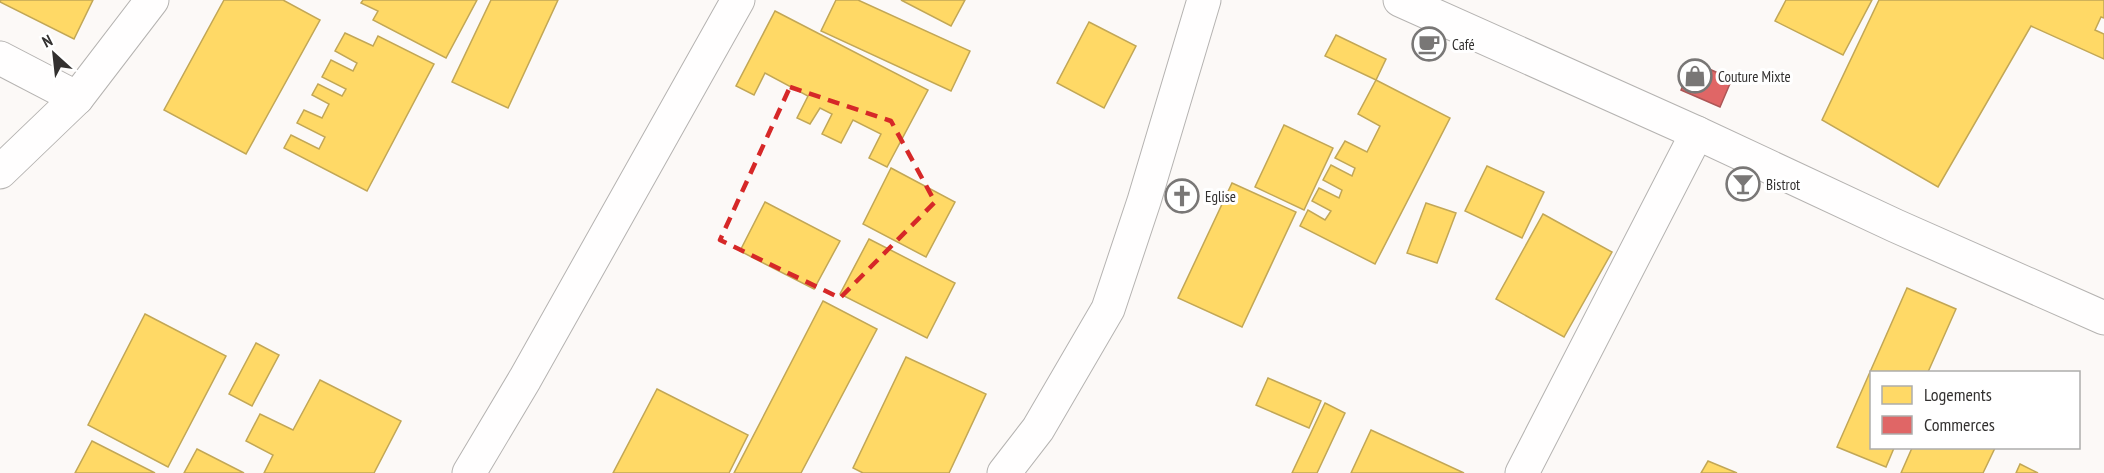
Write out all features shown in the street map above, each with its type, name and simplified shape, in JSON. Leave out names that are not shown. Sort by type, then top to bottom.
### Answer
[{"type":"street","points":[[0,172],[77,98],[152,0]]},
{"type":"street","points":[[469,473],[531,369],[738,0]]},
{"type":"street","points":[[1004,473],[1038,429],[1108,309],[1144,201],[1204,0]]},
{"type":"street","points":[[1400,0],[2104,318]]},
{"type":"street","points":[[0,58],[77,98]]},
{"type":"street","points":[[1521,473],[1697,133]]},
{"type":"highlighted area","points":[[790,87],[891,121],[935,202],[840,298],[720,240]]},
{"type":"building: Logements","points":[[1,0],[93,0],[74,39],[0,2]]},
{"type":"building: Logements","points":[[224,0],[283,0],[320,20],[246,154],[164,110]]},
{"type":"building: Logements","points":[[363,0],[477,0],[446,58],[373,20],[378,11],[361,3]]},
{"type":"building: Logements","points":[[491,0],[558,0],[508,108],[452,82]]},
{"type":"building: Logements","points":[[836,0],[858,0],[970,51],[951,91],[821,31]]},
{"type":"building: Logements","points":[[901,0],[965,0],[951,26]]},
{"type":"building: Logements","points":[[1786,0],[1872,0],[1843,55],[1775,21]]},
{"type":"building: Logements","points":[[1879,0],[2104,0],[2104,18],[2101,17],[2095,30],[2104,34],[2104,59],[2031,26],[1938,187],[1822,120]]},
{"type":"building: Logements","points":[[775,11],[928,90],[887,167],[869,158],[881,134],[853,120],[841,143],[822,134],[832,114],[820,108],[810,124],[797,118],[808,96],[765,73],[754,95],[736,86]]},
{"type":"building: Logements","points":[[1089,22],[1136,46],[1104,108],[1057,83]]},
{"type":"building: Logements","points":[[345,33],[373,46],[378,36],[434,64],[367,191],[284,148],[291,135],[319,149],[325,137],[297,123],[304,110],[322,118],[329,104],[312,95],[318,84],[342,96],[346,89],[322,77],[331,60],[353,71],[357,63],[335,51]]},
{"type":"building: Logements","points":[[1336,35],[1386,59],[1376,80],[1325,56]]},
{"type":"building: Logements","points":[[1376,80],[1450,118],[1375,264],[1300,226],[1308,210],[1325,220],[1331,211],[1312,201],[1319,188],[1339,198],[1342,190],[1323,180],[1331,165],[1352,176],[1355,168],[1335,158],[1345,141],[1367,152],[1380,126],[1358,114]]},
{"type":"building: Logements","points":[[1284,125],[1333,148],[1304,210],[1255,187]]},
{"type":"building: Logements","points":[[1487,166],[1544,192],[1522,238],[1465,211]]},
{"type":"building: Logements","points":[[891,168],[955,202],[926,257],[863,224]]},
{"type":"building: Logements","points":[[1232,183],[1296,212],[1242,327],[1178,298]]},
{"type":"building: Logements","points":[[765,202],[840,241],[814,289],[740,251]]},
{"type":"building: Logements","points":[[1426,203],[1456,213],[1437,263],[1407,253]]},
{"type":"building: Logements","points":[[1543,214],[1612,252],[1564,337],[1496,299]]},
{"type":"building: Logements","points":[[869,239],[955,283],[927,338],[840,294]]},
{"type":"building: Logements","points":[[1907,288],[1956,309],[1928,371],[1870,371]]},
{"type":"building: Logements","points":[[823,301],[877,329],[801,473],[734,473]]},
{"type":"building: Logements","points":[[145,314],[226,356],[168,467],[88,425]]},
{"type":"building: Logements","points":[[256,343],[279,355],[252,406],[229,394]]},
{"type":"building: Logements","points":[[906,357],[986,394],[949,473],[863,473],[853,468]]},
{"type":"building: Logements","points":[[1870,372],[1870,449],[1894,449],[1886,467],[1837,447]]},
{"type":"building: Logements","points":[[1268,378],[1321,401],[1309,428],[1256,405]]},
{"type":"building: Logements","points":[[320,380],[401,421],[374,473],[264,473],[273,455],[246,441],[260,414],[293,430]]},
{"type":"building: Logements","points":[[657,389],[748,435],[729,473],[613,473]]},
{"type":"building: Logements","points":[[1325,403],[1345,413],[1317,473],[1292,473]]},
{"type":"building: Logements","points":[[1371,430],[1464,473],[1351,473]]},
{"type":"building: Logements","points":[[92,441],[155,473],[75,473]]},
{"type":"building: Logements","points":[[197,449],[244,473],[184,473]]},
{"type":"building: Logements","points":[[1912,449],[1995,449],[1983,473],[1901,473]]},
{"type":"building: Logements","points":[[1708,461],[1737,473],[1701,473]]},
{"type":"building: Logements","points":[[2020,464],[2038,473],[2016,473]]},
{"type":"building: Commerces","points":[[1693,62],[1732,79],[1720,107],[1681,90]]},
{"type":"place","name":"Café","points":[[1429,44]]},
{"type":"place","name":"Couture Mixte","points":[[1695,76]]},
{"type":"place","name":"Bistrot","points":[[1743,184]]},
{"type":"place","name":"Eglise","points":[[1182,196]]}]
